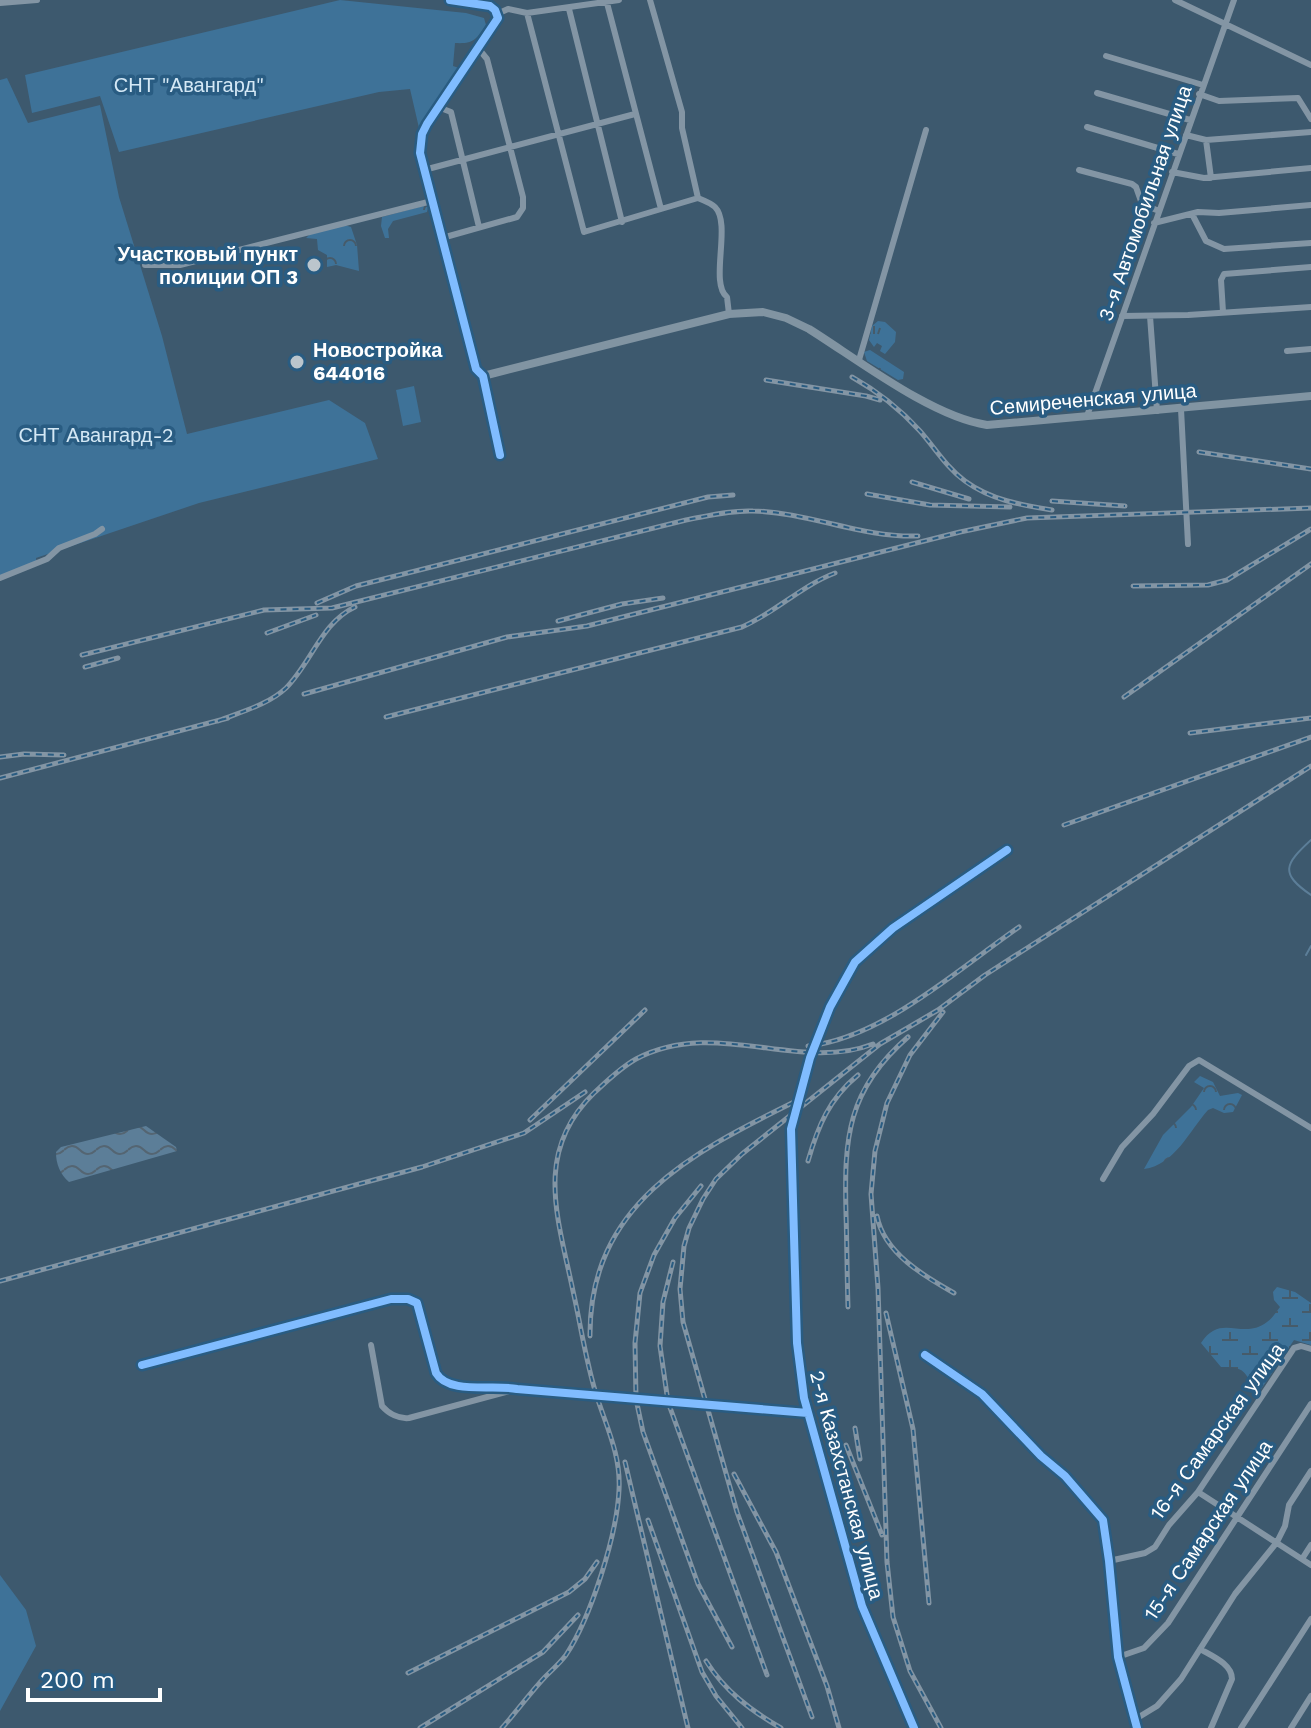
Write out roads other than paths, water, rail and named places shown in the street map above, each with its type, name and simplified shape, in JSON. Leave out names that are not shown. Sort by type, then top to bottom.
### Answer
[{"type":"main road","name":"Семиреченская улица","points":[[483,376],[729,314],[763,312],[786,318],[946,412],[971,423],[987,425],[1311,396]]},
{"type":"street","points":[[0,3],[37,0]]},
{"type":"street","points":[[450,0],[490,6],[497,14],[496,23],[422,134],[420,153],[476,369],[483,376],[500,455]]},
{"type":"street","points":[[508,9],[513,0]]},
{"type":"street","points":[[497,14],[508,9],[527,13],[619,0]]},
{"type":"street","points":[[650,0],[682,112],[682,128],[698,198]]},
{"type":"street","points":[[1175,0],[1311,65]]},
{"type":"street","name":"3-я Автомобильная улица","points":[[1087,416],[1234,0]]},
{"type":"street","points":[[607,3],[661,209]]},
{"type":"street","points":[[569,9],[622,222]]},
{"type":"street","points":[[527,13],[584,232],[698,198],[715,206],[722,246],[719,284],[721,292],[727,297],[729,314]]},
{"type":"street","points":[[442,238],[517,217],[523,208],[511,146],[487,59],[478,48]]},
{"type":"street","points":[[1106,56],[1203,85]]},
{"type":"street","points":[[1097,93],[1190,120]]},
{"type":"street","points":[[1199,94],[1219,101],[1298,98],[1311,119]]},
{"type":"street","points":[[438,107],[451,112],[479,227]]},
{"type":"street","points":[[424,170],[635,114]]},
{"type":"street","points":[[1087,127],[1178,154]]},
{"type":"street","points":[[859,360],[926,130]]},
{"type":"street","points":[[1186,135],[1206,140],[1311,132]]},
{"type":"street","points":[[1206,140],[1211,178]]},
{"type":"street","points":[[1172,172],[1211,178],[1311,168]]},
{"type":"street","points":[[1079,170],[1132,184],[1142,204],[1159,211]]},
{"type":"street","points":[[145,265],[180,265],[432,201]]},
{"type":"street","points":[[1154,223],[1192,214],[1311,205]]},
{"type":"street","points":[[1192,214],[1206,241],[1224,249],[1311,243]]},
{"type":"street","points":[[1223,312],[1221,280],[1224,274],[1311,267]]},
{"type":"street","points":[[1122,316],[1311,307]]},
{"type":"street","points":[[1150,316],[1157,411]]},
{"type":"street","points":[[1287,351],[1311,349]]},
{"type":"street","points":[[1181,409],[1188,544]]},
{"type":"street","points":[[0,578],[37,564],[59,548],[102,529]]},
{"type":"street","name":"2-я Казахстанская улица","points":[[914,1728],[862,1606],[804,1398],[797,1343],[791,1129],[806,1069],[830,1007],[855,962],[893,928],[1007,850]]},
{"type":"street","points":[[1103,1179],[1122,1147],[1153,1114],[1189,1066],[1199,1060],[1311,1128]]},
{"type":"street","points":[[142,1365],[391,1299],[408,1299],[417,1303],[433,1364],[444,1383],[460,1387],[501,1386],[808,1413]]},
{"type":"street","points":[[371,1345],[382,1406],[399,1417],[409,1418],[517,1389]]},
{"type":"street","name":"16-я Самарская улица","points":[[1109,1561],[1151,1550],[1198,1492],[1294,1348],[1301,1346],[1311,1349]]},
{"type":"street","points":[[925,1355],[982,1394],[1041,1456],[1065,1476],[1103,1520],[1118,1657],[1137,1728]]},
{"type":"street","name":"15-я Самарская улица","points":[[1118,1657],[1144,1648],[1168,1623],[1311,1404]]},
{"type":"street","points":[[1134,1720],[1157,1706],[1170,1692],[1235,1594],[1277,1542],[1285,1526],[1289,1505],[1311,1471]]},
{"type":"street","points":[[1198,1492],[1311,1565]]},
{"type":"street","points":[[1302,1559],[1311,1545]]},
{"type":"street","points":[[1241,1728],[1311,1619]]},
{"type":"street","points":[[1200,1649],[1232,1673],[1215,1726]]},
{"type":"street","points":[[1291,1728],[1311,1696]]},
{"type":"water","points":[[146,1126],[176,1147],[177,1151],[69,1182],[61,1172],[56,1152],[61,1147]]},
{"type":"waterway","points":[[1311,840],[1289,868],[1294,880],[1311,895]]},
{"type":"waterway","points":[[1306,955],[1311,946]]},
{"type":"railway","points":[[852,377],[904,415],[946,464],[965,481],[996,497],[1052,510]]},
{"type":"railway","points":[[766,380],[880,400]]},
{"type":"railway","points":[[1199,452],[1311,469]]},
{"type":"railway","points":[[912,482],[969,499]]},
{"type":"railway","points":[[867,494],[930,505],[1010,507]]},
{"type":"railway","points":[[317,603],[356,586],[708,497],[733,495]]},
{"type":"railway","points":[[1052,501],[1125,506]]},
{"type":"railway","points":[[304,694],[507,637],[587,626],[1027,518],[1311,508]]},
{"type":"railway","points":[[82,655],[264,610],[332,608],[728,512],[774,512],[876,533],[918,536]]},
{"type":"railway","points":[[1133,586],[1208,585],[1227,580],[1311,529]]},
{"type":"railway","points":[[1124,697],[1311,564]]},
{"type":"railway","points":[[386,717],[742,627],[835,573]]},
{"type":"railway","points":[[558,621],[622,604],[663,598]]},
{"type":"railway","points":[[218,721],[279,694],[295,678],[334,622],[355,607]]},
{"type":"railway","points":[[267,633],[316,615]]},
{"type":"railway","points":[[85,667],[118,658]]},
{"type":"railway","points":[[0,778],[228,718]]},
{"type":"railway","points":[[1190,733],[1311,718]]},
{"type":"railway","points":[[1064,825],[1311,737]]},
{"type":"railway","points":[[0,757],[64,755]]},
{"type":"railway","points":[[812,1717],[737,1512],[683,1322],[680,1289],[684,1246],[703,1199],[716,1179],[742,1154],[880,1044],[938,1010],[985,975],[1311,766]]},
{"type":"railway","points":[[808,1046],[836,1040],[892,1016],[1019,927]]},
{"type":"railway","points":[[530,1120],[645,1010]]},
{"type":"railway","points":[[941,1728],[910,1671],[893,1617],[887,1562],[878,1288],[871,1194],[875,1151],[887,1103],[910,1055],[943,1012]]},
{"type":"railway","points":[[848,1307],[846,1162],[853,1117],[872,1076],[908,1037]]},
{"type":"railway","points":[[502,1728],[564,1658],[585,1620],[601,1575],[617,1508],[619,1478],[616,1454],[590,1371],[557,1212],[557,1162],[563,1139],[575,1115],[594,1093],[625,1066],[666,1047],[726,1043],[816,1053],[845,1051],[873,1044]]},
{"type":"railway","points":[[808,1161],[826,1114],[839,1094],[858,1075]]},
{"type":"railway","points":[[0,1281],[422,1167],[524,1133],[585,1092]]},
{"type":"railway","points":[[590,1336],[594,1290],[607,1251],[627,1218],[653,1189],[684,1164],[794,1102]]},
{"type":"railway","points":[[701,1186],[675,1218],[654,1255],[640,1293],[635,1343],[636,1399],[643,1432],[698,1584],[732,1647]]},
{"type":"railway","points":[[877,1216],[881,1229],[897,1252],[918,1271],[954,1293]]},
{"type":"railway","points":[[673,1262],[663,1302],[660,1346],[668,1402],[767,1675]]},
{"type":"railway","points":[[886,1313],[913,1429],[929,1603]]},
{"type":"railway","points":[[855,1428],[860,1459]]},
{"type":"railway","points":[[846,1445],[882,1535]]},
{"type":"railway","points":[[625,1462],[688,1728]]},
{"type":"railway","points":[[734,1474],[776,1552],[827,1686],[839,1728]]},
{"type":"railway","points":[[648,1520],[702,1672],[716,1696],[742,1728]]},
{"type":"railway","points":[[408,1673],[569,1592],[585,1579],[597,1562]]},
{"type":"railway","points":[[420,1728],[543,1652],[578,1615]]},
{"type":"railway","points":[[706,1661],[721,1682],[739,1699],[781,1728]]},
{"type":"place","name":"Участковый пункт полиции ОП 3","points":[[314,265]]},
{"type":"place","name":"Новостройка 644016","points":[[297,362]]},
{"type":"park label","name":"СНТ \"Авангард\"","points":[[189,85]]},
{"type":"park label","name":"СНТ Авангард-2","points":[[96,435]]}]
